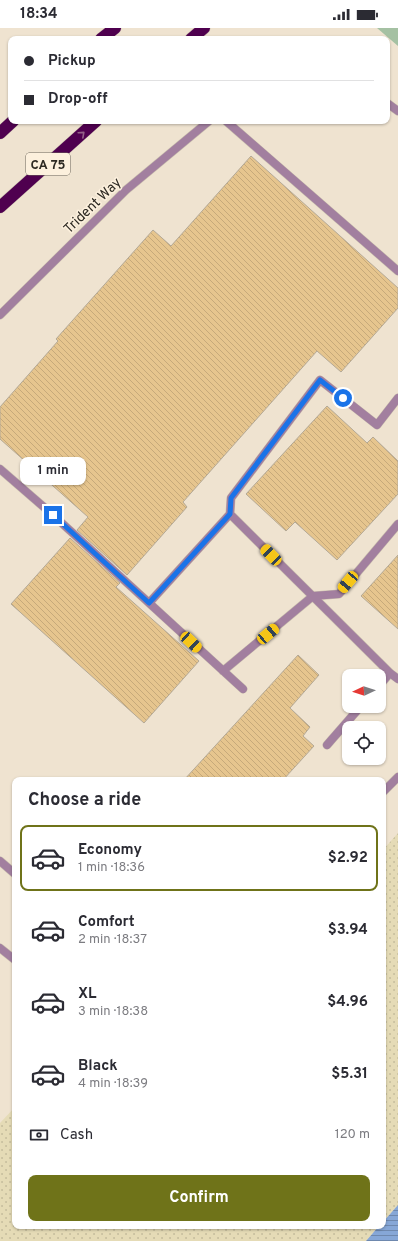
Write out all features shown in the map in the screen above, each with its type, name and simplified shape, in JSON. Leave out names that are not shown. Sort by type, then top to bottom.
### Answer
[{"type":"highway","points":[[105,36],[115,28]]},
{"type":"highway","points":[[195,36],[204,28]]},
{"type":"highway","points":[[0,134],[10,124]]},
{"type":"highway","name":"CA 75","points":[[0,207],[93,124]]},
{"type":"lane","name":"Trident Way","points":[[0,315],[126,190],[205,124]]},
{"type":"lane","points":[[229,124],[398,271]]},
{"type":"lane","points":[[149,603],[230,514],[231,498],[320,380],[377,425],[398,398]]},
{"type":"lane","points":[[0,469],[53,515],[243,689]]},
{"type":"lane","points":[[230,514],[390,673],[398,679]]},
{"type":"lane","points":[[223,671],[312,596],[339,594],[398,524]]},
{"type":"lane","points":[[386,678],[390,673]]},
{"type":"lane","points":[[327,745],[355,713]]},
{"type":"lane","points":[[386,789],[398,777]]},
{"type":"lane","points":[[0,861],[12,871]]},
{"type":"lane","points":[[0,948],[12,958]]},
{"type":"sand","points":[[398,833],[398,1205],[386,1219],[386,847]]},
{"type":"sand","points":[[12,1110],[12,1229],[376,1229],[366,1241],[0,1241],[0,1123]]},
{"type":"green space","points":[[377,28],[398,28],[398,46],[390,39],[390,36],[386,36]]},
{"type":"water","points":[[398,1205],[398,1241],[366,1241],[376,1229],[386,1229],[386,1219]]},
{"type":"building","points":[[251,156],[398,288],[398,308],[341,372],[317,351],[183,502],[187,507],[127,575],[77,530],[88,517],[0,439],[0,407],[58,341],[56,339],[153,230],[171,246]]},
{"type":"building","points":[[327,406],[367,443],[373,437],[398,461],[398,494],[337,560],[295,522],[286,531],[246,494]]},
{"type":"building","points":[[70,538],[120,583],[116,587],[199,661],[144,723],[11,604]]},
{"type":"building","points":[[398,555],[398,629],[361,596]]},
{"type":"building","points":[[298,655],[319,675],[290,708],[310,727],[303,736],[314,746],[286,777],[187,777]]},
{"type":"route","points":[[53,515],[149,603],[230,514],[231,498],[320,380],[343,398]]}]
